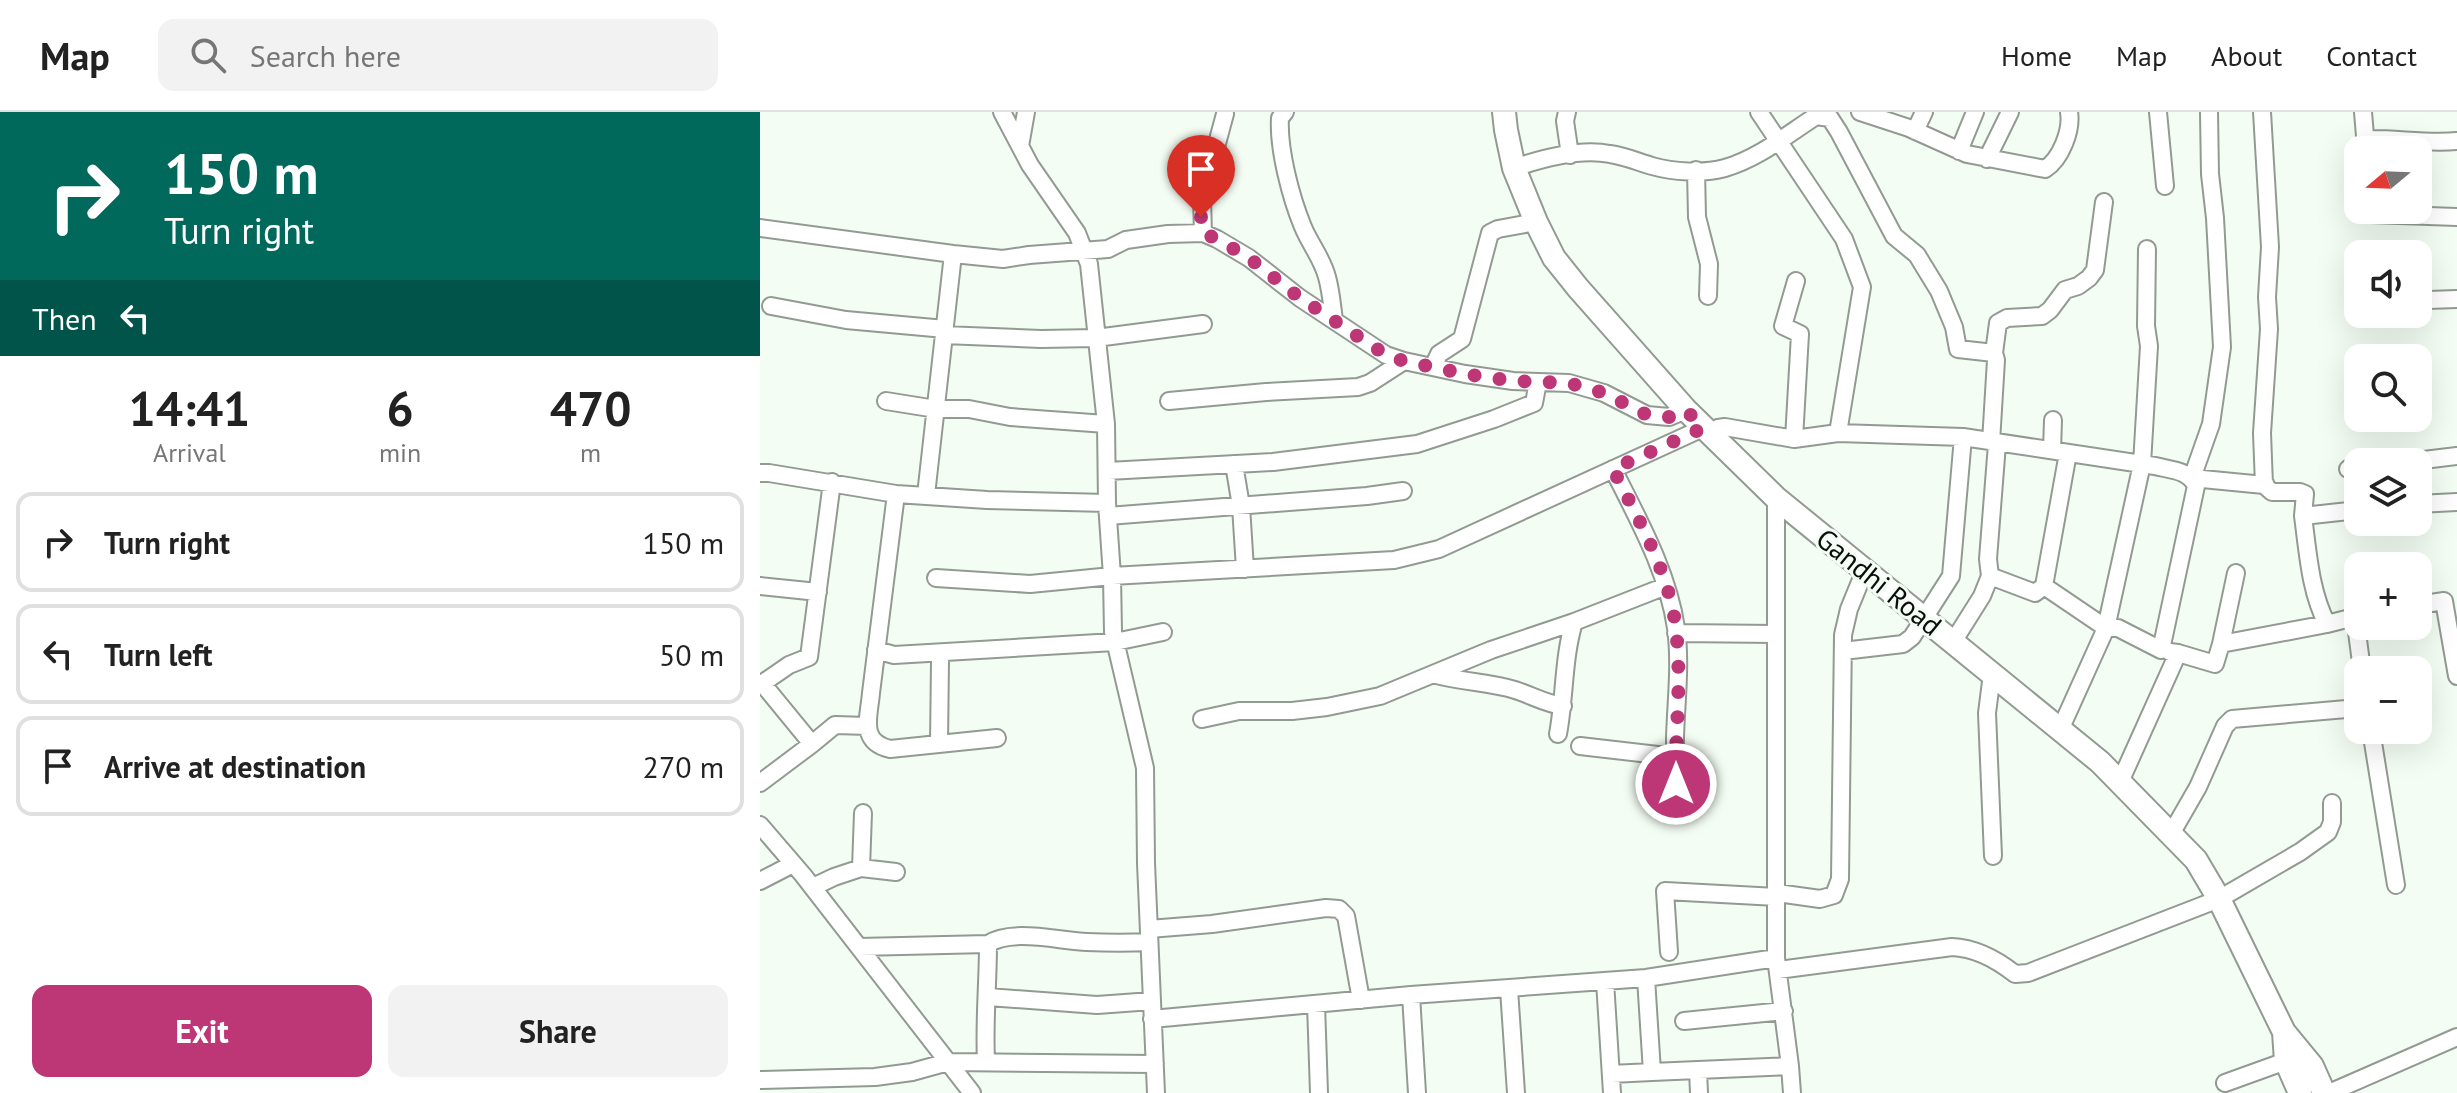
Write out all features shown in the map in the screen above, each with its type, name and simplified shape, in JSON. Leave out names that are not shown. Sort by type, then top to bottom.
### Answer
[{"type":"main road","name":"Gandhi Road","points":[[1504,112],[1514,168],[1536,222],[1554,258],[1578,288],[1686,410],[1776,498],[2100,762],[2196,860],[2219,899],[2284,1032],[2312,1066],[2326,1093]]},
{"type":"main road","name":"Gandhi Road","points":[[2284,1032],[2286,1061],[2300,1093]]},
{"type":"street","points":[[1002,112],[1030,165],[1077,233],[1089,264],[1106,424],[1113,632],[1145,768],[1156,1093]]},
{"type":"street","points":[[1020,146],[1026,112]]},
{"type":"street","points":[[1285,112],[1280,118],[1281,152],[1303,227],[1327,276],[1334,320]]},
{"type":"street","points":[[1567,112],[1565,121],[1570,155]]},
{"type":"street","points":[[1759,112],[1844,239],[1862,287],[1838,433]]},
{"type":"street","points":[[1860,112],[1915,131],[1959,151],[2045,169],[2056,159],[2064,141],[2071,116],[2069,112]]},
{"type":"street","points":[[1915,131],[1924,112]]},
{"type":"street","points":[[1959,151],[1975,112]]},
{"type":"street","points":[[1987,159],[2010,112]]},
{"type":"street","points":[[2158,112],[2165,186]]},
{"type":"street","points":[[2192,478],[2211,424],[2222,347],[2210,174],[2209,112]]},
{"type":"street","points":[[2262,112],[2270,247],[2269,329],[2262,433],[2265,484],[2272,492],[2305,494],[2303,516],[2312,582],[2327,624]]},
{"type":"street","points":[[2363,112],[2365,136]]},
{"type":"street","points":[[1203,233],[1202,199],[1225,114]]},
{"type":"street","points":[[1514,168],[1584,152],[1607,153],[1670,170],[1725,168],[1762,152],[1823,114],[1894,236],[1917,255],[1939,291],[1954,327],[1958,349],[1994,353]]},
{"type":"street","points":[[2432,142],[2457,141]]},
{"type":"street","points":[[1696,170],[1697,217],[1709,264],[1708,296]]},
{"type":"street","points":[[1953,642],[1982,596],[1990,576],[1994,353],[1998,323],[2007,318],[2042,316],[2065,290],[2089,278],[2095,270],[2104,202]]},
{"type":"street","points":[[2432,216],[2457,217]]},
{"type":"street","points":[[1433,367],[1439,354],[1462,339],[1490,233],[1536,222]]},
{"type":"street","points":[[760,228],[1003,259],[1108,249],[1126,240],[1203,233],[1249,258],[1386,355],[1501,379],[1569,383],[1604,393],[1647,415],[1669,417],[1686,410]]},
{"type":"street","points":[[2060,730],[2106,628],[2142,464],[2149,346],[2146,326],[2147,249]]},
{"type":"street","points":[[926,495],[953,254]]},
{"type":"street","points":[[1794,439],[1800,334],[1783,326],[1796,281]]},
{"type":"street","points":[[2432,299],[2457,299]]},
{"type":"street","points":[[771,306],[846,320],[944,332],[1041,339],[1096,338],[1203,324]]},
{"type":"street","points":[[1169,401],[1358,387],[1370,383],[1404,361]]},
{"type":"street","points":[[1108,471],[1273,462],[1417,444],[1534,403],[1538,382]]},
{"type":"street","points":[[886,401],[936,409],[969,409],[1010,417],[1106,424]]},
{"type":"street","points":[[1990,576],[2035,593],[2044,586],[2060,452],[2053,420]]},
{"type":"street","points":[[936,578],[1030,584],[1112,576],[1394,560],[1439,549],[1613,469],[1706,431],[1725,427],[1794,439],[1838,433],[1963,437],[2142,464],[2185,473],[2196,486],[2169,652],[2120,782]]},
{"type":"street","points":[[1843,651],[1903,644],[1912,637],[1951,576],[1963,437]]},
{"type":"street","points":[[2432,459],[2457,456]]},
{"type":"street","points":[[1234,464],[1241,506],[1245,569]]},
{"type":"street","points":[[1613,469],[1644,530],[1666,586],[1676,633],[1676,812]]},
{"type":"street","points":[[760,473],[896,494],[1107,509],[1241,506],[1403,491]]},
{"type":"street","points":[[2192,478],[2265,484]]},
{"type":"street","points":[[812,744],[761,684],[789,665],[809,657],[832,482]]},
{"type":"street","points":[[896,494],[876,650],[869,736],[879,746],[890,749],[997,738]]},
{"type":"street","points":[[1776,498],[1777,964],[1792,1093]]},
{"type":"street","points":[[2432,503],[2457,502]]},
{"type":"street","points":[[2303,516],[2344,512]]},
{"type":"street","points":[[1669,952],[1665,891],[1820,899],[1834,895],[1840,879],[1843,635],[1849,609],[1865,570]]},
{"type":"street","points":[[2044,586],[2106,628],[2118,628],[2169,652],[2215,664],[2236,573]]},
{"type":"street","points":[[760,586],[818,592]]},
{"type":"street","points":[[1202,719],[1239,711],[1292,711],[1327,707],[1380,696],[1491,650],[1666,586]]},
{"type":"street","points":[[2450,600],[2457,676]]},
{"type":"street","points":[[2221,644],[2344,619]]},
{"type":"street","points":[[1558,734],[1568,642],[1574,622]]},
{"type":"street","points":[[876,650],[894,655],[1115,642],[1163,632]]},
{"type":"street","points":[[1676,633],[1776,634]]},
{"type":"street","points":[[939,744],[940,661]]},
{"type":"street","points":[[1433,674],[1513,689],[1563,706]]},
{"type":"street","points":[[1992,674],[1987,713],[1993,856]]},
{"type":"street","points":[[2171,834],[2198,787],[2225,726],[2232,719],[2344,709]]},
{"type":"street","points":[[760,783],[835,725],[868,726]]},
{"type":"street","points":[[2373,744],[2396,885]]},
{"type":"street","points":[[1580,746],[1675,757]]},
{"type":"street","points":[[1152,1019],[1411,995],[1646,978],[1952,947],[1970,948],[2003,964],[2015,974],[2028,973],[2219,899],[2328,832],[2332,822],[2332,803]]},
{"type":"street","points":[[861,868],[863,813]]},
{"type":"street","points":[[760,825],[813,887],[972,1093]]},
{"type":"street","points":[[760,881],[793,864]]},
{"type":"street","points":[[813,887],[861,868],[896,872]]},
{"type":"street","points":[[859,947],[988,944],[1002,939],[1028,937],[1085,942],[1149,936],[1326,908],[1339,909],[1346,916],[1361,1000]]},
{"type":"street","points":[[986,1061],[988,944]]},
{"type":"street","points":[[1646,978],[1652,1072]]},
{"type":"street","points":[[1605,981],[1612,1093]]},
{"type":"street","points":[[1509,989],[1516,1093]]},
{"type":"street","points":[[1411,995],[1417,1093]]},
{"type":"street","points":[[988,997],[1097,1005],[1152,1001]]},
{"type":"street","points":[[1316,1004],[1319,1093]]},
{"type":"street","points":[[1684,1021],[1784,1011]]},
{"type":"street","points":[[2326,1093],[2457,1037]]},
{"type":"street","points":[[2225,1083],[2286,1061]]},
{"type":"street","points":[[760,1080],[875,1077],[912,1072],[948,1062],[1155,1064]]},
{"type":"street","points":[[1611,1074],[1790,1066]]},
{"type":"street","points":[[1698,1070],[1699,1093]]},
{"type":"route","points":[[1201,217],[1203,233],[1249,258],[1300,298],[1386,355],[1465,374],[1513,381],[1569,383],[1604,393],[1647,415],[1669,417],[1686,410],[1703,428],[1613,469],[1644,530],[1666,586],[1676,629],[1676,784]]}]
